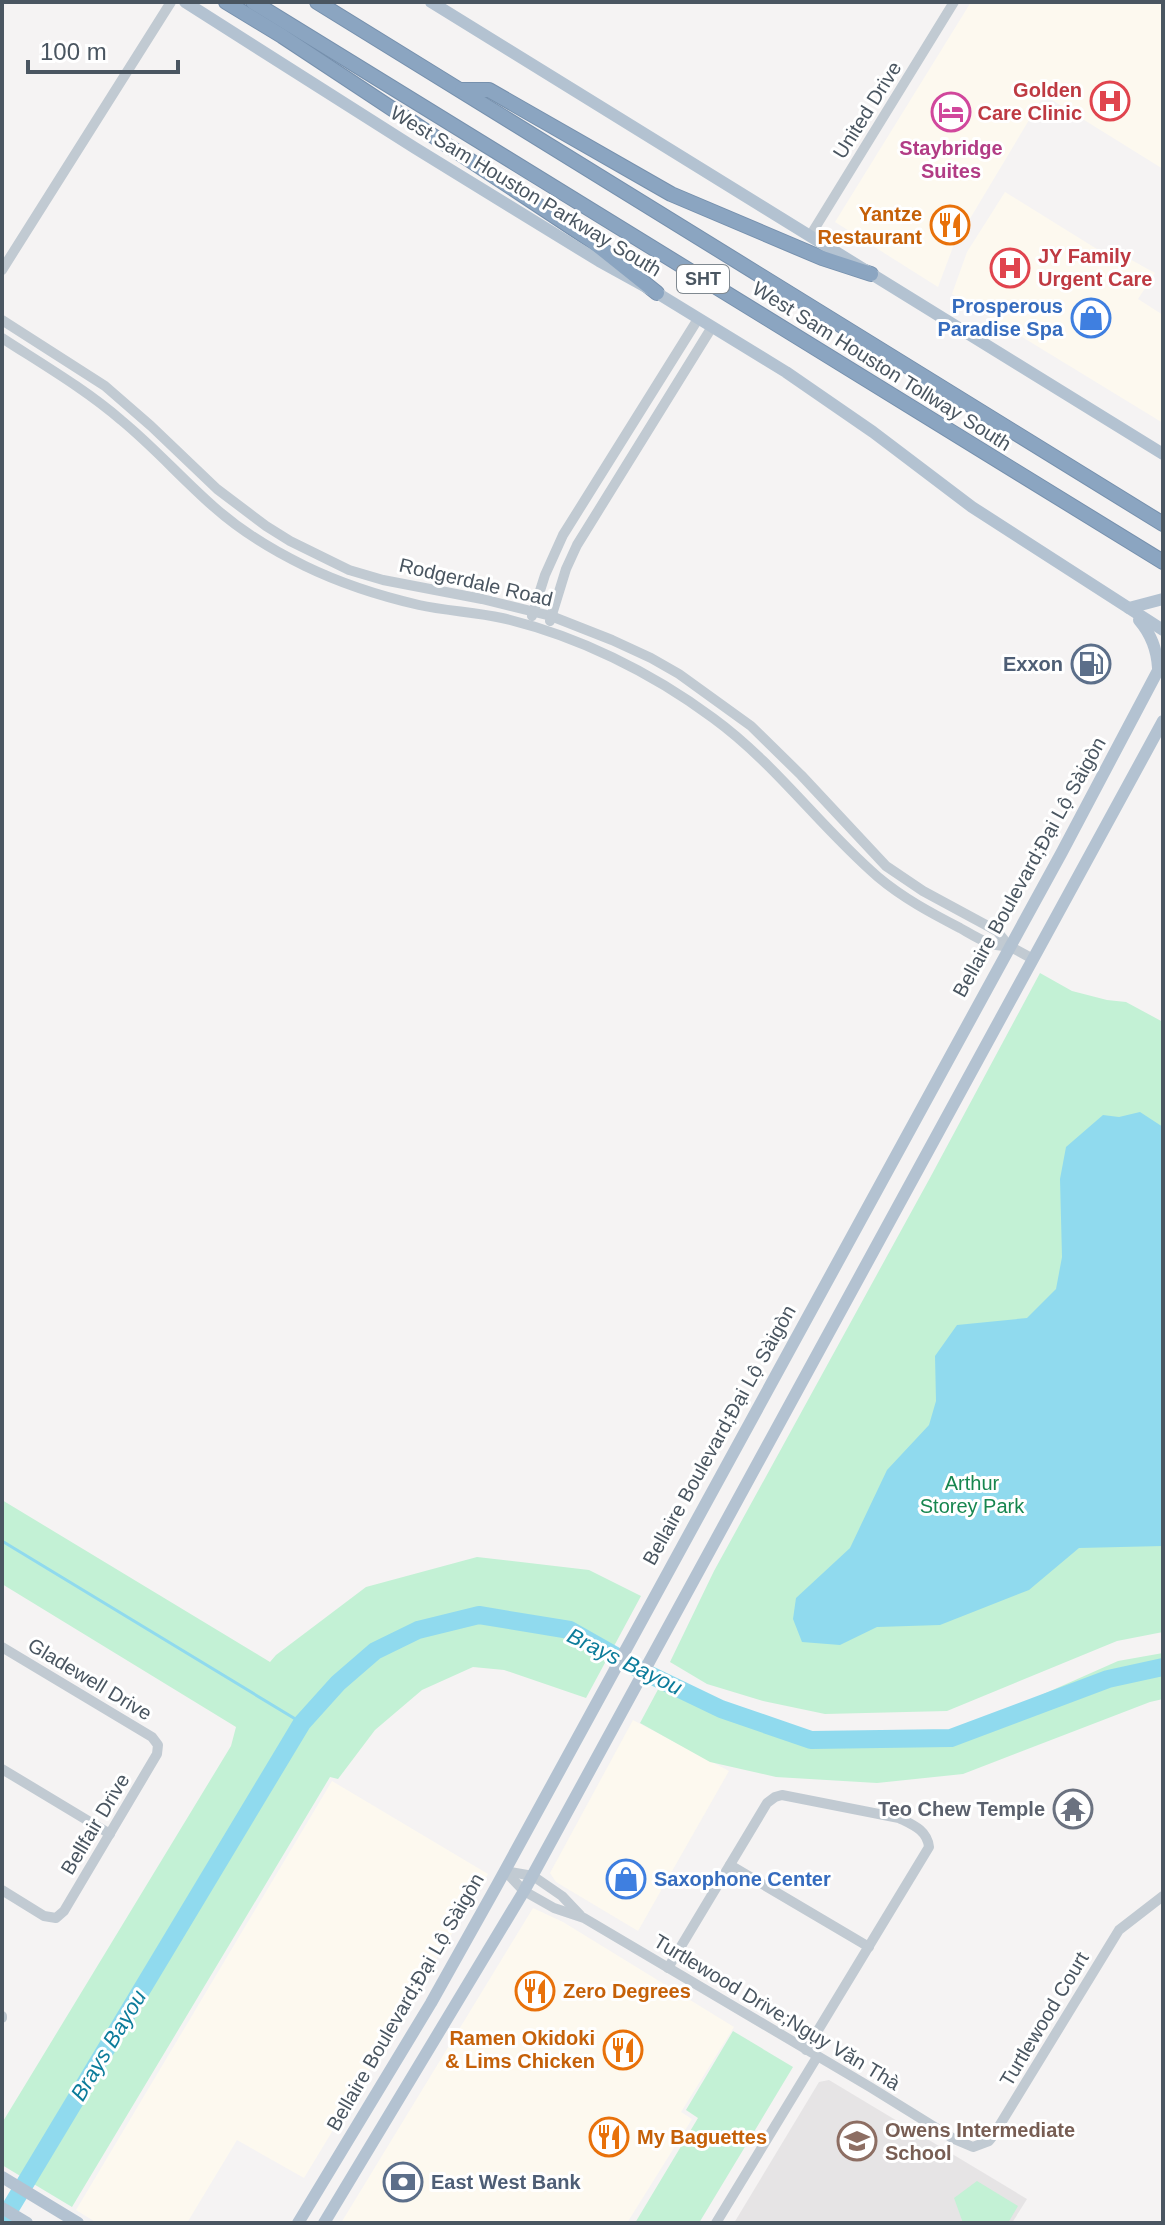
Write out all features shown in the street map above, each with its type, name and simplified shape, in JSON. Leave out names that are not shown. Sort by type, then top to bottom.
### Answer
[{"type":"highway","points":[[226,2],[579,232],[657,293]]},
{"type":"highway","name":"West Sam Houston Tollway South","points":[[253,2],[1158,559]]},
{"type":"highway","name":"West Sam Houston Tollway South","points":[[317,2],[1163,524]]},
{"type":"highway","points":[[459,90],[489,90],[671,194],[822,258],[871,274]]},
{"type":"main road","name":"West Sam Houston Parkway South","points":[[185,2],[442,165],[786,372],[873,432],[972,507],[1163,630]]},
{"type":"main road","points":[[431,2],[1163,454]]},
{"type":"main road","points":[[1161,666],[1150,634],[1129,608],[1163,599]]},
{"type":"main road","name":"Bellaire Boulevard;Đại Lộ Sàigòn","points":[[298,2223],[431,2003],[505,1871],[1161,666]]},
{"type":"main road","points":[[324,2223],[533,1876],[1163,721]]},
{"type":"main road","points":[[801,1327],[825,1341]]},
{"type":"main road","points":[[586,1720],[611,1734]]},
{"type":"main road","points":[[2,2177],[78,2223]]},
{"type":"main road","points":[[2,2208],[27,2223]]},
{"type":"street","points":[[2,270],[171,2]]},
{"type":"street","name":"United Drive","points":[[810,236],[954,2]]},
{"type":"street","points":[[529,625],[556,549],[698,319]]},
{"type":"street","name":"Rodgerdale Road","points":[[2,320],[105,386],[217,489],[266,526],[316,554],[349,570],[383,580],[551,616],[651,658],[701,688],[751,726],[865,845],[902,877],[997,931],[1009,946],[1033,959]]},
{"type":"street","points":[[547,631],[561,581],[572,556],[712,327]]},
{"type":"street","name":"Rodgerdale Road","points":[[2,338],[122,420],[215,508],[258,539],[308,567],[365,590],[416,604],[497,617],[547,631],[592,648],[690,701],[740,738],[855,856],[893,889],[995,947],[1009,946]]},
{"type":"street","points":[[122,420],[131,409]]},
{"type":"street","points":[[603,471],[618,480]]},
{"type":"street","points":[[258,539],[266,526]]},
{"type":"street","points":[[308,567],[316,554]]},
{"type":"street","points":[[740,738],[751,726]]},
{"type":"street","points":[[855,856],[865,845]]},
{"type":"street","name":"Gladewell Drive","points":[[2,1647],[152,1737],[158,1745]]},
{"type":"street","name":"Bellfair Drive","points":[[2,1890],[44,1916],[56,1918],[64,1911],[157,1754],[158,1745]]},
{"type":"street","points":[[2,1769],[110,1834]]},
{"type":"street","points":[[668,1968],[767,1803],[775,1797],[782,1795],[899,1818],[910,1824],[928,1838],[929,1847],[806,2050]]},
{"type":"street","points":[[730,1865],[869,1947]]},
{"type":"street","name":"Turtlewood Drive;Ngụy Văn Thà","points":[[505,1871],[533,1876],[562,1896],[581,1916]]},
{"type":"street","name":"Turtlewood Drive;Ngụy Văn Thà","points":[[505,1871],[524,1891],[554,1908],[581,1916],[954,2139]]},
{"type":"street","name":"Turtlewood Court","points":[[954,2139],[973,2147],[989,2141],[1119,1930],[1163,1896]]},
{"type":"street","points":[[716,2223],[817,2057]]},
{"type":"shaded area","points":[[971,2],[1163,2],[1163,169],[1044,95],[953,247],[938,287],[835,222]]},
{"type":"shaded area","points":[[1005,192],[1121,264],[1126,257],[1155,273],[1138,299],[1163,315],[1163,423],[952,294],[967,252]]},
{"type":"shaded area","points":[[633,1720],[729,1771],[638,1931],[556,1882],[550,1873]]},
{"type":"shaded area","points":[[332,1781],[488,1874],[304,2178],[237,2140],[187,2223],[97,2223],[76,2210]]},
{"type":"shaded area","points":[[533,1908],[563,1922],[734,2027],[681,2112],[692,2119],[627,2223],[341,2223]]},
{"type":"shaded area","name":"Owens Intermediate School","points":[[829,2080],[1027,2199],[1012,2223],[734,2223],[819,2082]]},
{"type":"green space","name":"Arthur Storey Park","points":[[1040,973],[1072,991],[1126,1002],[1163,1022],[1163,1632],[1117,1641],[947,1711],[825,1714],[763,1701],[707,1684],[670,1662],[714,1571]]},
{"type":"green space","points":[[2,1500],[270,1662],[366,1587],[477,1557],[589,1570],[641,1596],[586,1698],[504,1670],[473,1667],[422,1690],[375,1730],[338,1779],[330,1777],[72,2207],[2,2165],[2,2123],[231,1746],[236,1727],[2,1584]]},
{"type":"green space","points":[[1163,1653],[1163,1699],[963,1774],[877,1783],[776,1777],[710,1762],[640,1723],[662,1682],[681,1694],[746,1719],[812,1733],[941,1734],[992,1717],[1118,1661]]},
{"type":"green space","points":[[733,2031],[793,2067],[699,2223],[635,2223],[698,2118],[686,2110]]},
{"type":"green space","points":[[977,2181],[1018,2206],[1008,2223],[963,2223],[954,2198]]},
{"type":"water","points":[[1140,1112],[1163,1127],[1163,1546],[1079,1548],[1029,1590],[940,1625],[877,1627],[840,1645],[802,1642],[793,1619],[796,1598],[850,1548],[887,1470],[929,1425],[936,1401],[935,1356],[957,1325],[1027,1318],[1056,1289],[1062,1257],[1060,1179],[1066,1147],[1103,1115],[1119,1117]]},
{"type":"waterway","points":[[2,1541],[302,1723]]},
{"type":"waterway","name":"Brays Bayou","points":[[2,2222],[302,1723],[338,1683],[375,1651],[418,1630],[479,1615],[570,1630],[644,1672],[721,1709],[811,1740],[951,1738],[1108,1679],[1163,1667]]},
{"type":"place","name":"Golden Care Clinic","points":[[1110,101]]},
{"type":"place","name":"Staybridge Suites","points":[[951,112]]},
{"type":"place","name":"Yantze Restaurant","points":[[950,225]]},
{"type":"place","name":"JY Family Urgent Care","points":[[1010,268]]},
{"type":"place","name":"Prosperous Paradise Spa","points":[[1091,318]]},
{"type":"place","name":"Exxon","points":[[1091,664]]},
{"type":"place","name":"Teo Chew Temple","points":[[1073,1809]]},
{"type":"place","name":"Saxophone Center","points":[[626,1879]]},
{"type":"place","name":"Zero Degrees","points":[[535,1991]]},
{"type":"place","name":"Ramen Okidoki & Lims Chicken","points":[[623,2050]]},
{"type":"place","name":"My Baguettes","points":[[609,2137]]},
{"type":"place","name":"Owens Intermediate School","points":[[857,2141]]},
{"type":"place","name":"East West Bank","points":[[403,2182]]}]
